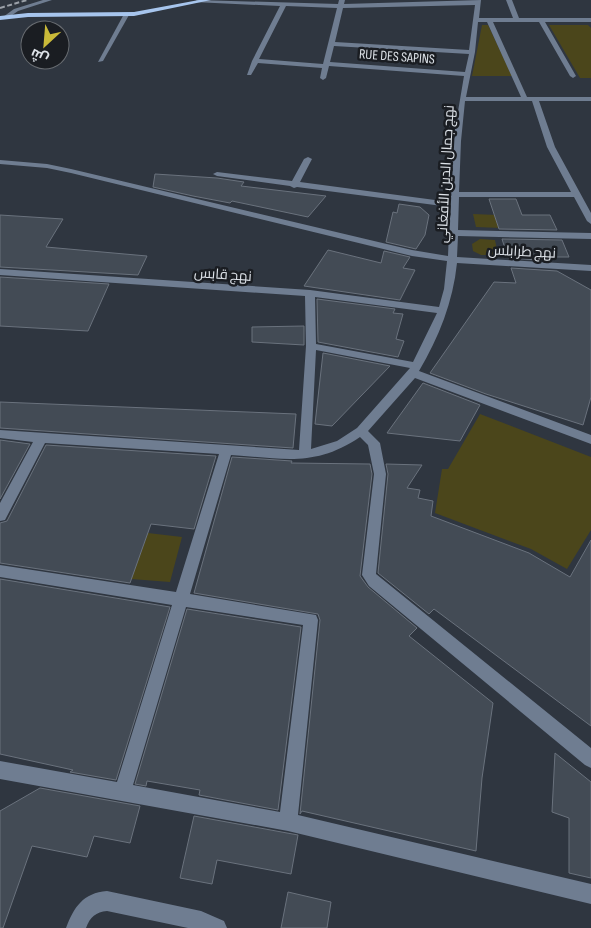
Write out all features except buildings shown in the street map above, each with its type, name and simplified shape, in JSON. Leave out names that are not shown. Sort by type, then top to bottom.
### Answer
[{"type":"main road","points":[[3,18],[46,14],[126,15],[208,0]]},
{"type":"street","points":[[3,18],[16,10],[48,0]]},
{"type":"street","points":[[509,0],[517,20]]},
{"type":"street","points":[[198,2],[273,2],[284,4],[478,1]]},
{"type":"street","name":"نهج جمال الدين الأفغاني","points":[[0,434],[305,455],[322,452],[341,444],[361,431],[415,370],[443,311],[449,289],[462,96],[472,52],[478,1]]},
{"type":"street","points":[[323,78],[341,3]]},
{"type":"street","points":[[249,74],[284,4]]},
{"type":"street","points":[[100,61],[126,15]]},
{"type":"street","points":[[476,20],[591,21]]},
{"type":"street","points":[[489,20],[523,96]]},
{"type":"street","points":[[541,20],[574,76]]},
{"type":"street","points":[[332,44],[472,52]]},
{"type":"street","name":"RUE DES SAPINS","points":[[255,61],[466,74]]},
{"type":"street","points":[[462,96],[591,93]]},
{"type":"street","points":[[523,96],[535,99],[591,99]]},
{"type":"street","points":[[535,99],[551,146],[591,221]]},
{"type":"street","points":[[294,186],[308,159]]},
{"type":"street","name":"نهج طرابلس","points":[[0,162],[40,165],[71,171],[412,253],[497,265],[591,268]]},
{"type":"street","points":[[218,174],[294,186],[454,205]]},
{"type":"street","points":[[454,194],[578,194]]},
{"type":"street","points":[[454,233],[591,236]]},
{"type":"street","name":"نهج قابس","points":[[0,272],[310,293],[443,311]]},
{"type":"street","points":[[305,455],[311,346],[310,293]]},
{"type":"street","points":[[311,346],[415,370],[591,440]]},
{"type":"street","points":[[361,431],[374,444],[380,474],[369,574],[374,582],[591,759]]},
{"type":"street","points":[[0,516],[41,438]]},
{"type":"street","points":[[123,791],[226,451]]},
{"type":"street","points":[[0,571],[311,620],[288,822]]},
{"type":"street","points":[[0,770],[288,822],[591,894]]},
{"type":"street","points":[[76,928],[87,908],[100,901],[107,901],[200,922],[216,928]]},
{"type":"shaded area","points":[[482,25],[488,25],[512,76],[472,76]]},
{"type":"shaded area","points":[[549,25],[588,25],[591,28],[591,78],[580,78]]},
{"type":"shaded area","points":[[473,214],[497,215],[502,228],[476,227]]},
{"type":"shaded area","points":[[480,239],[495,240],[498,255],[481,255],[473,251],[472,244]]},
{"type":"shaded area","points":[[480,414],[591,457],[591,530],[567,569],[531,549],[435,513],[442,469],[448,469]]},
{"type":"shaded area","points":[[148,533],[182,537],[170,582],[131,579]]},
{"type":"railway","points":[[0,8],[27,0]]}]
